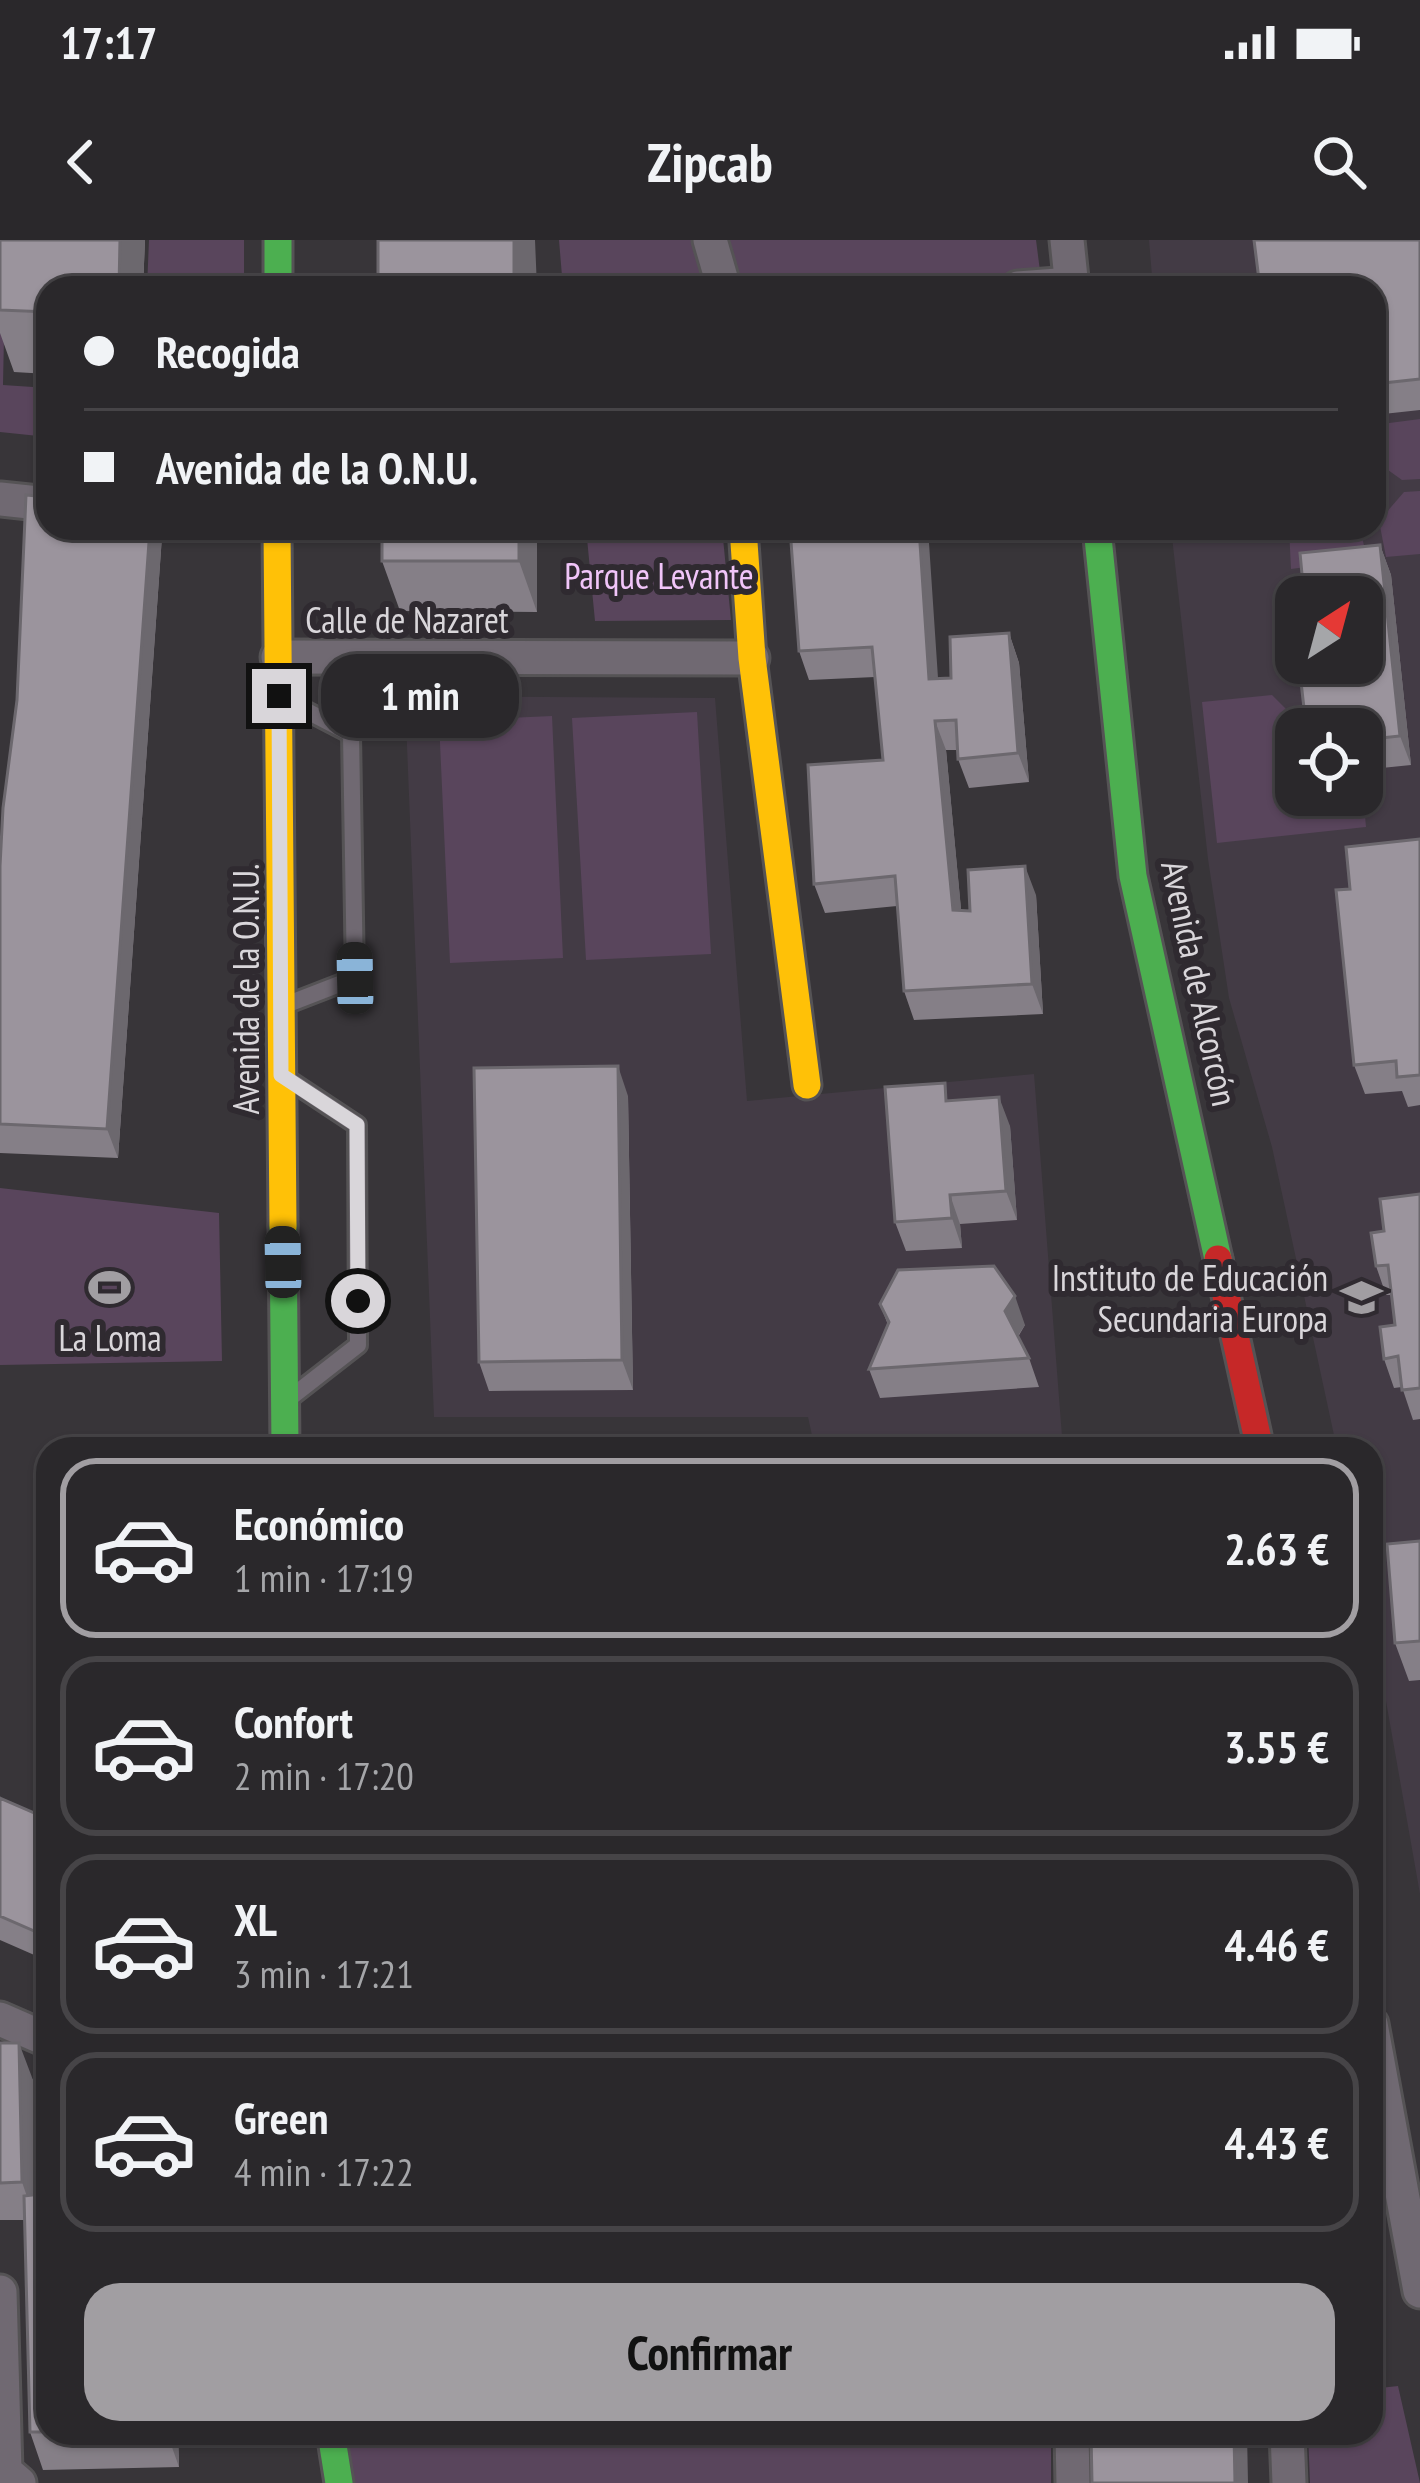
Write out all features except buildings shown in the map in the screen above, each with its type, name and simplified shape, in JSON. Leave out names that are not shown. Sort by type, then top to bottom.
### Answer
[{"type":"street","points":[[278,240],[278,276]]},
{"type":"street","points":[[710,240],[720,276]]},
{"type":"street","points":[[1067,240],[1070,276]]},
{"type":"street","points":[[0,499],[36,503]]},
{"type":"street","name":"Avenida de la O.N.U.","points":[[278,540],[285,1437]]},
{"type":"street","points":[[744,540],[752,658],[807,1085]]},
{"type":"street","name":"Avenida de Alcorcón","points":[[1098,540],[1133,876],[1257,1437]]},
{"type":"street","name":"Calle de Nazaret","points":[[278,657],[752,658]]},
{"type":"street","points":[[0,2019],[36,2034]]},
{"type":"street","points":[[1383,2089],[1420,2291]]},
{"type":"street","points":[[0,2292],[5,2470],[19,2483]]},
{"type":"street","points":[[333,2445],[339,2483]]},
{"type":"street","points":[[1072,2445],[1073,2483]]},
{"type":"street","points":[[1287,2445],[1289,2483]]},
{"type":"lane","points":[[279,696],[351,734],[355,978],[281,1006]]},
{"type":"lane","points":[[281,1075],[357,1125],[358,1147],[358,1345],[284,1403]]},
{"type":"shaded area","name":"Instituto de Educación Secundaria Europa","points":[[1149,240],[1420,240],[1420,1894],[1383,1684],[1383,1437],[1334,1437],[1272,1147],[1229,998],[1208,859],[1172,540],[1386,540],[1386,276],[1152,276]]},
{"type":"shaded area","points":[[405,696],[715,698],[747,1101],[1034,1074],[1062,1437],[812,1437],[808,1417],[434,1417]]},
{"type":"green space","points":[[0,240],[6,240],[3,385],[36,387],[36,436],[0,432]]},
{"type":"green space","points":[[149,240],[244,240],[244,276],[148,276]]},
{"type":"green space","points":[[559,240],[1036,240],[1040,271],[987,276],[562,276]]},
{"type":"green space","points":[[1420,419],[1420,479],[1402,480],[1386,469],[1386,423]]},
{"type":"green space","points":[[1420,491],[1420,554],[1386,557],[1386,513],[1404,492]]},
{"type":"green space","name":"Parque Levante","points":[[587,540],[723,540],[731,620],[595,621]]},
{"type":"green space","points":[[1290,540],[1363,540],[1367,559],[1291,569]]},
{"type":"green space","points":[[1272,695],[1285,708],[1275,708],[1275,816],[1365,816],[1366,827],[1217,843],[1202,702]]},
{"type":"green space","points":[[697,712],[711,954],[586,960],[572,718]]},
{"type":"green space","points":[[552,716],[563,958],[450,963],[439,721]]},
{"type":"green space","name":"La Loma","points":[[0,1188],[219,1213],[222,1361],[0,1365]]},
{"type":"green space","points":[[1398,2386],[1420,2483],[1310,2483],[1308,2445],[1383,2445],[1383,2388]]},
{"type":"green space","points":[[337,2445],[1051,2445],[1051,2483],[345,2483]]},
{"type":"traffic: fast","points":[[278,240],[278,276]]},
{"type":"traffic: fast","points":[[1098,540],[1133,876],[1218,1259]]},
{"type":"traffic: fast","points":[[283,1226],[285,1437]]},
{"type":"traffic: fast","points":[[333,2445],[339,2483]]},
{"type":"traffic: slow","points":[[277,540],[283,1226]]},
{"type":"traffic: slow","points":[[744,540],[752,658],[807,1085]]},
{"type":"traffic: jam","points":[[1218,1259],[1257,1437]]},
{"type":"place","name":"La Loma","points":[[110,1287]]},
{"type":"place","name":"Instituto de Educación Secundaria Europa","points":[[1362,1298]]},
{"type":"route","points":[[279,696],[281,1075],[357,1125],[358,1301]]}]
